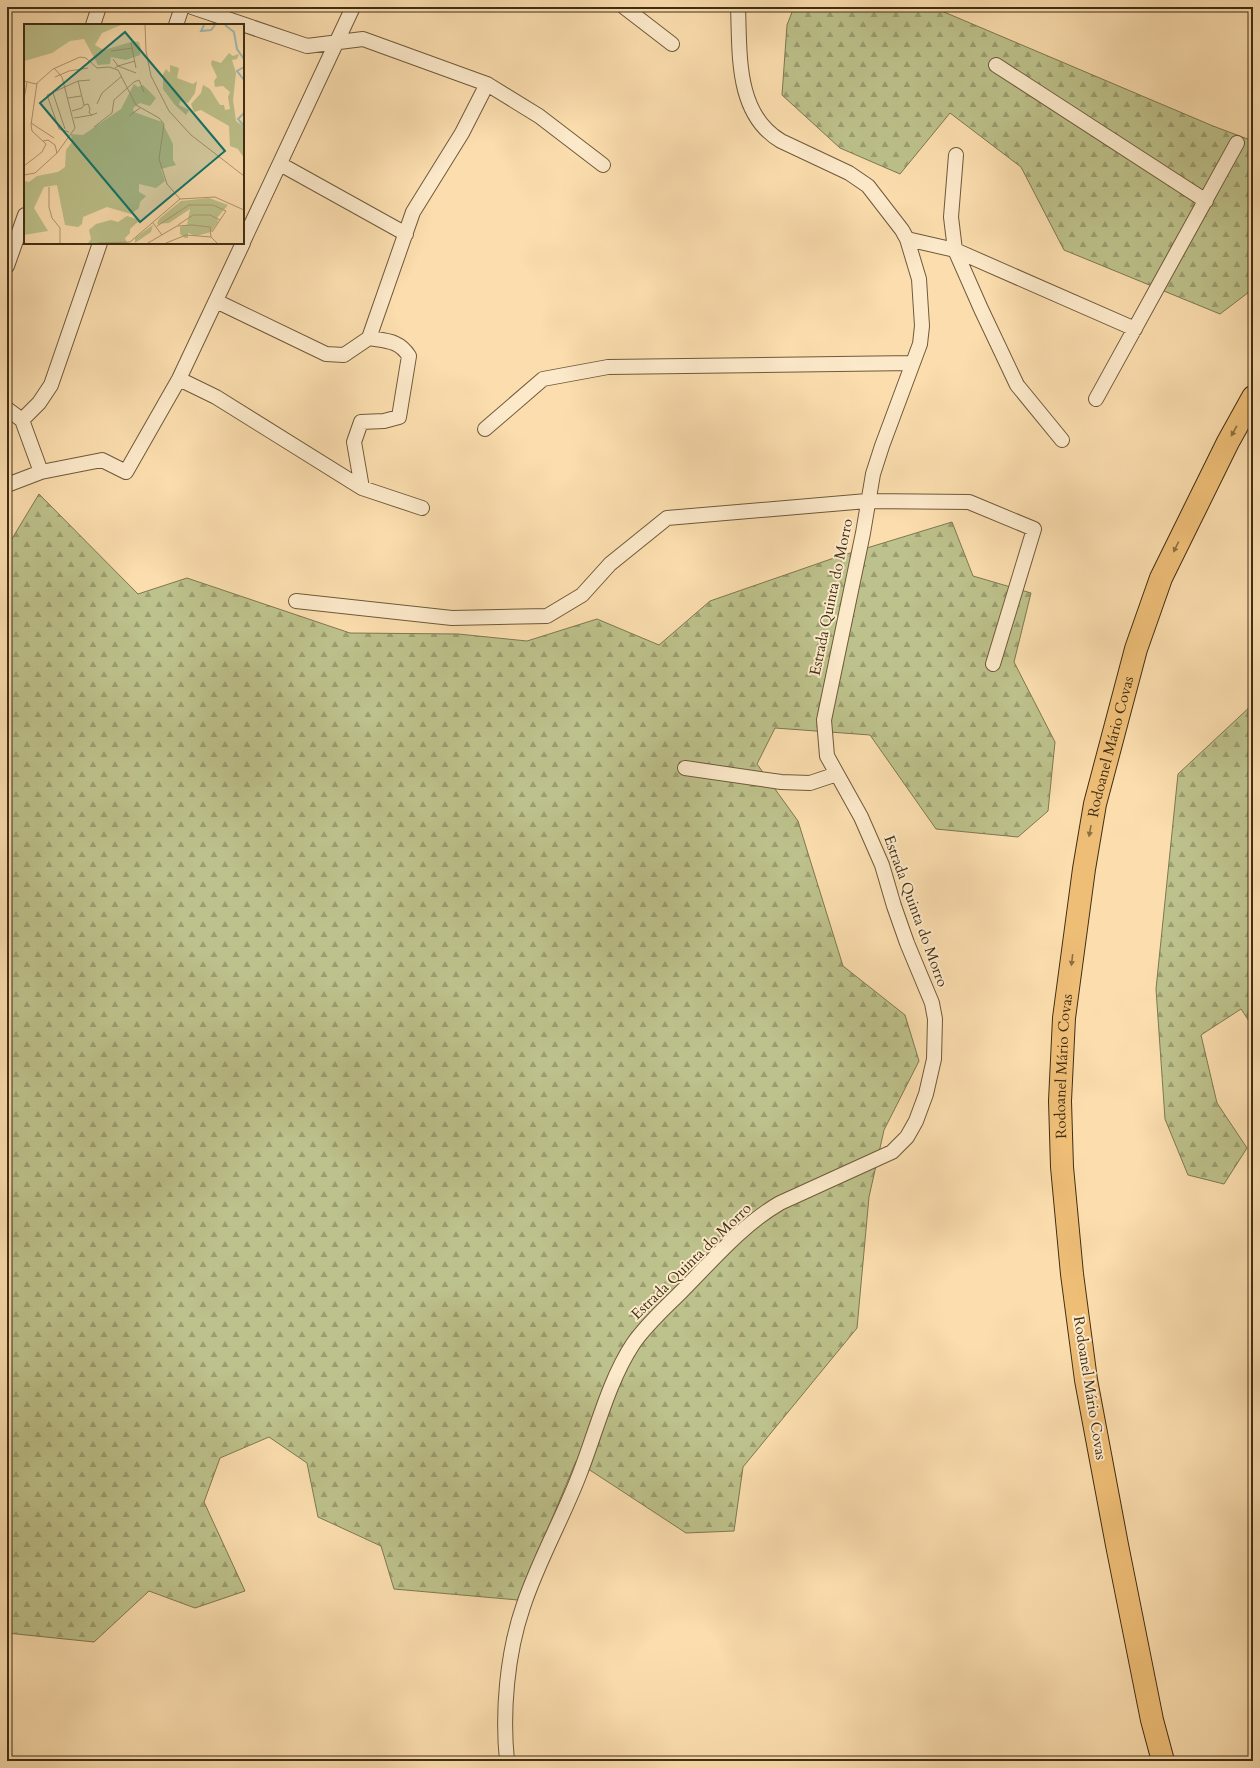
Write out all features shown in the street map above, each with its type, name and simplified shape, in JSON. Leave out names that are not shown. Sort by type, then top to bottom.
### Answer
[{"type":"highway","name":"Rodoanel Mário Covas","points":[[1163,1761],[1152,1720],[1086,1380],[1072,1274],[1062,1167],[1060,1101],[1064,1018],[1084,869],[1095,804],[1136,650],[1161,578],[1198,501],[1253,397]]},
{"type":"street","points":[[93,24],[99,7]]},
{"type":"street","points":[[176,24],[182,7]]},
{"type":"street","points":[[192,7],[242,24]]},
{"type":"street","points":[[244,241],[353,7]]},
{"type":"street","points":[[624,7],[672,44]]},
{"type":"street","name":"Estrada Quinta do Morro","points":[[507,1761],[505,1741],[509,1663],[514,1636],[523,1607],[579,1474],[623,1360],[634,1343],[651,1323],[719,1254],[765,1212],[892,1152],[907,1137],[916,1120],[926,1094],[934,1059],[935,1019],[932,1003],[907,943],[882,865],[875,848],[861,817],[827,756],[824,720],[863,533],[867,501],[882,446],[920,344],[922,326],[919,279],[907,239],[895,220],[871,190],[849,172],[772,136],[752,111],[746,94],[743,78],[738,7]]},
{"type":"street","points":[[244,25],[307,46],[335,44],[363,39],[487,84],[539,116],[603,165]]},
{"type":"street","points":[[996,64],[1206,201]]},
{"type":"street","points":[[216,301],[326,354],[344,355],[369,338],[413,212],[462,133],[487,84]]},
{"type":"street","points":[[1096,399],[1237,144]]},
{"type":"street","points":[[956,155],[951,217],[956,250],[981,309],[1017,385],[1062,440]]},
{"type":"street","points":[[280,164],[406,234]]},
{"type":"street","points":[[7,266],[24,218]]},
{"type":"street","points":[[907,239],[956,250],[1135,329]]},
{"type":"street","points":[[22,420],[39,403],[52,385],[100,244]]},
{"type":"street","points":[[7,485],[41,472],[102,460],[126,472],[179,379],[243,244]]},
{"type":"street","points":[[362,488],[354,442],[361,422],[384,421],[399,417],[409,356],[403,347],[390,342],[369,338]]},
{"type":"street","points":[[485,429],[543,379],[608,367],[914,363]]},
{"type":"street","points":[[179,379],[216,397],[362,488],[422,508]]},
{"type":"street","points":[[7,409],[22,420],[41,472]]},
{"type":"street","points":[[296,601],[452,618],[547,616],[582,595],[610,564],[667,518],[867,501],[969,502],[1034,529],[993,664]]},
{"type":"street","points":[[685,768],[781,782],[810,783],[837,774]]},
{"type":"green space","points":[[794,7],[943,7],[944,12],[1213,126],[1253,141],[1253,289],[1220,314],[1064,250],[1021,167],[950,113],[900,174],[840,148],[782,95],[787,25]]},
{"type":"green space","points":[[39,494],[138,594],[187,578],[350,633],[458,634],[527,641],[597,619],[659,645],[710,601],[834,558],[952,522],[973,576],[1031,593],[1014,662],[1055,742],[1048,811],[1018,837],[936,829],[870,735],[775,728],[757,764],[798,821],[843,966],[905,1015],[919,1061],[884,1130],[869,1197],[857,1328],[743,1467],[734,1531],[686,1533],[576,1461],[518,1600],[394,1589],[381,1546],[318,1517],[307,1463],[269,1437],[220,1458],[204,1502],[245,1591],[195,1608],[149,1591],[94,1642],[7,1633],[7,547]]},
{"type":"green space","points":[[1253,704],[1253,1027],[1241,1009],[1201,1035],[1217,1103],[1247,1148],[1224,1184],[1188,1175],[1165,1119],[1156,989],[1178,774]]}]
